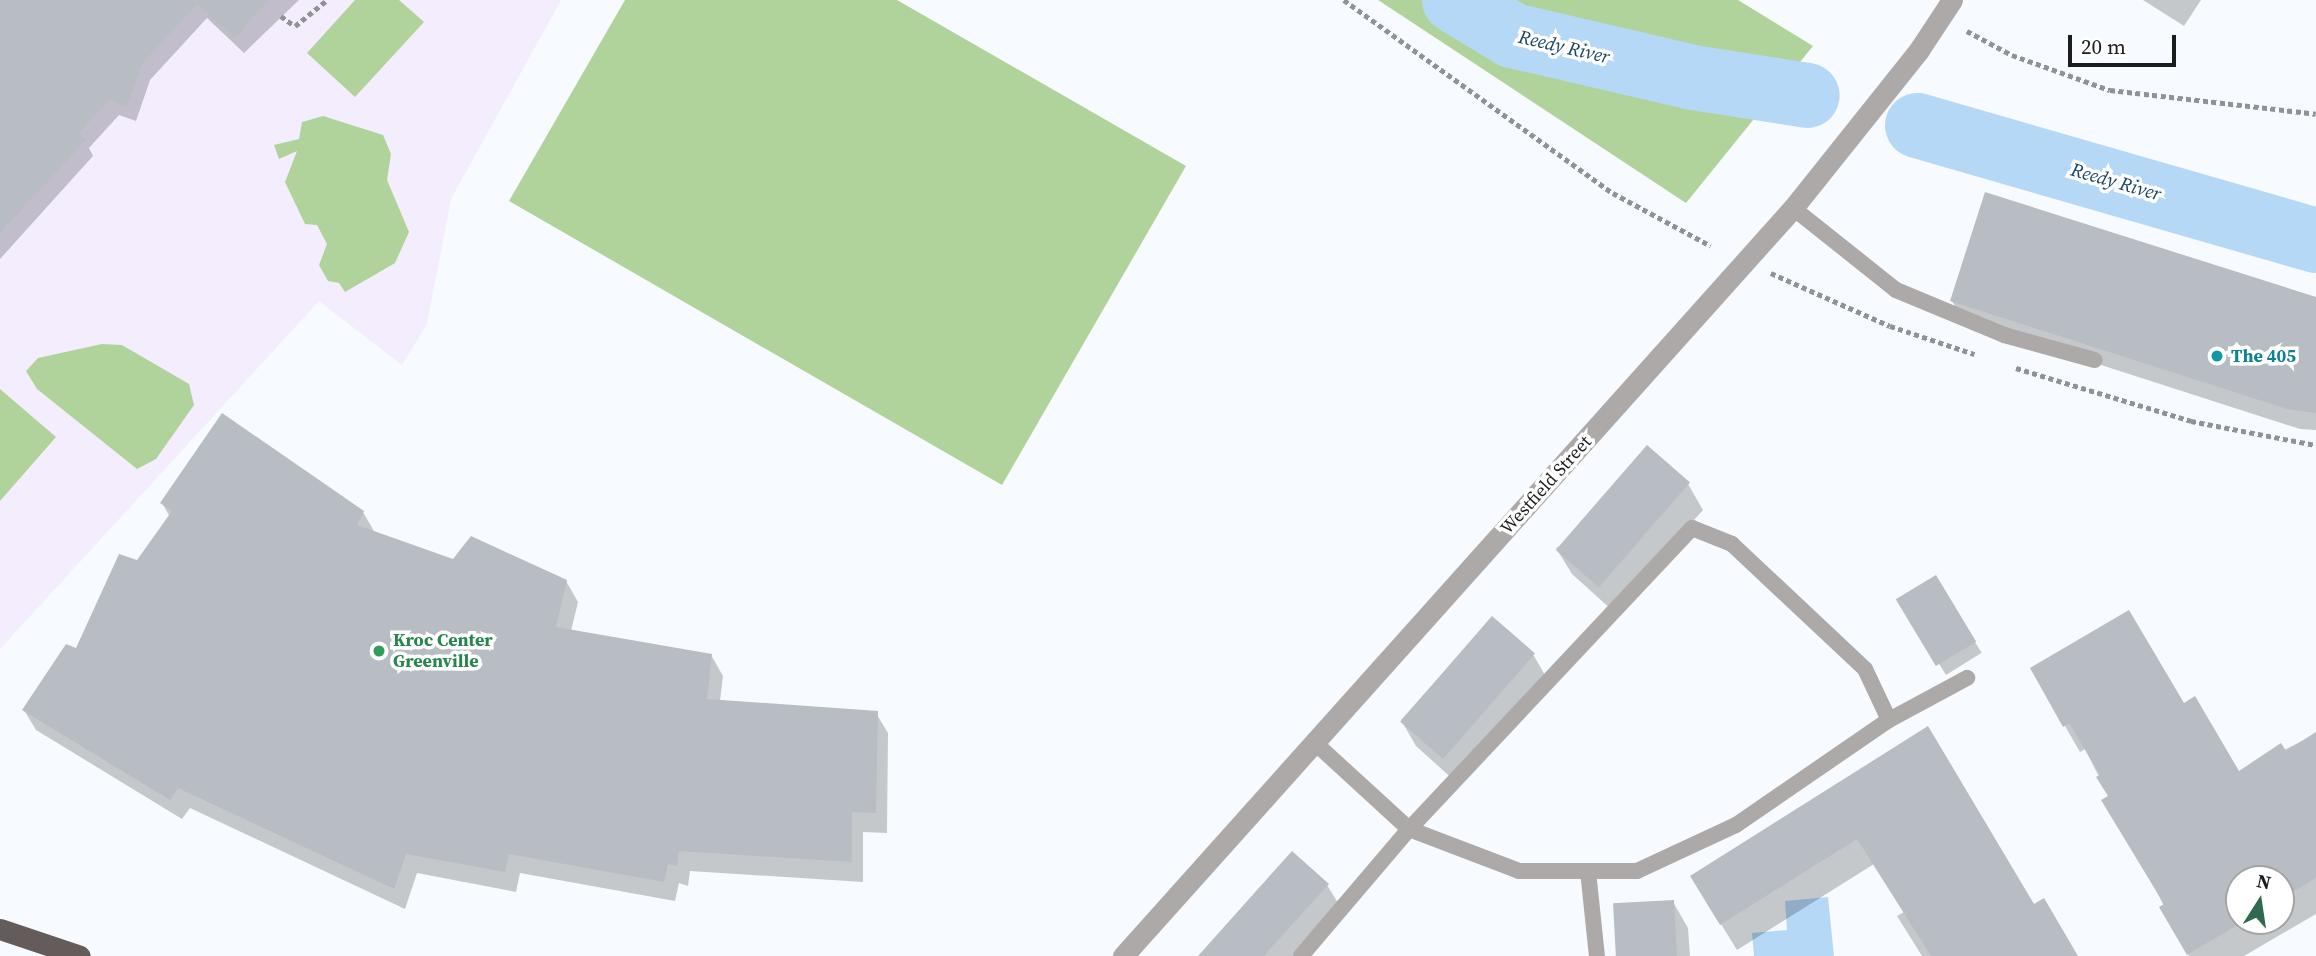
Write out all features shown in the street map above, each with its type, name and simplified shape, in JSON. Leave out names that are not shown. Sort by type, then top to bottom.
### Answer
[{"type":"highway","points":[[0,929],[80,956]]},
{"type":"street","name":"Westfield Street","points":[[1123,956],[1793,208],[1949,6]]},
{"type":"lane","points":[[1793,208],[1896,290],[2004,335],[2095,360]]},
{"type":"lane","points":[[1300,956],[1409,829],[1692,528],[1732,544],[1865,669],[1889,720]]},
{"type":"lane","points":[[1314,742],[1409,829],[1519,871],[1637,871],[1736,825],[1889,720],[1967,678]]},
{"type":"lane","points":[[1588,871],[1597,956]]},
{"type":"path","points":[[281,16],[295,26],[327,0]]},
{"type":"path","points":[[1344,0],[1613,193],[1711,246]]},
{"type":"path","points":[[1949,6],[1971,36],[2072,79],[2110,90],[2316,114]]},
{"type":"shaded area","points":[[0,0],[561,0],[451,199],[427,324],[402,365],[319,301],[0,649]]},
{"type":"green space","points":[[355,0],[399,0],[424,22],[355,97],[307,53]]},
{"type":"green space","points":[[625,0],[897,0],[1186,166],[1002,485],[509,201]]},
{"type":"green space","points":[[1378,0],[1738,0],[1813,46],[1686,203]]},
{"type":"green space","points":[[323,116],[383,135],[391,154],[387,180],[409,232],[395,263],[345,292],[339,283],[328,281],[319,265],[327,244],[317,225],[305,224],[285,182],[297,151],[279,159],[274,145],[299,139],[302,122]]},
{"type":"green space","points":[[102,344],[122,345],[189,384],[194,405],[156,459],[137,469],[37,389],[26,371],[38,358]]},
{"type":"green space","points":[[0,389],[56,437],[0,501]]},
{"type":"water","points":[[1828,897],[1834,956],[1754,956],[1752,933],[1787,930],[1785,901]]},
{"type":"building","points":[[0,0],[269,0],[234,38],[197,4],[142,64],[127,107],[109,100],[79,133],[86,140],[0,233]]},
{"type":"building","name":"The 405","points":[[1985,192],[2316,297],[2316,413],[2287,409],[1950,301]]},
{"type":"building","name":"Kroc Center Greenville","points":[[222,413],[364,511],[357,525],[453,559],[471,536],[567,580],[556,627],[712,654],[707,699],[878,711],[876,813],[852,812],[852,862],[679,851],[677,866],[668,864],[664,882],[509,854],[505,872],[406,854],[394,889],[178,788],[170,800],[22,710],[66,644],[76,648],[119,554],[137,560],[172,511],[160,503]]},
{"type":"building","points":[[1647,445],[1690,482],[1599,587],[1556,550]]},
{"type":"building","points":[[1936,575],[1976,642],[1936,666],[1896,599]]},
{"type":"building","points":[[2129,610],[2184,703],[2195,696],[2239,771],[2281,743],[2286,751],[2316,732],[2316,878],[2295,891],[2295,865],[2225,865],[2225,932],[2187,955],[2159,907],[2164,904],[2101,800],[2108,796],[2096,777],[2100,775],[2069,723],[2063,727],[2030,668]]},
{"type":"building","points":[[1492,616],[1535,653],[1443,759],[1400,722]]},
{"type":"building","points":[[1928,726],[2034,904],[2044,898],[2078,956],[1931,956],[1857,839],[1720,925],[1690,876]]},
{"type":"building","points":[[1292,851],[1329,884],[1264,956],[1198,956]]},
{"type":"building","points":[[1674,900],[1677,956],[1616,956],[1613,903]]},
{"type":"waterway","name":"Reedy River","points":[[1454,0],[1512,35],[1692,77],[1807,95]]},
{"type":"waterway","name":"Reedy River","points":[[1917,125],[2316,240]]},
{"type":"place","name":"The 405","points":[[2217,356]]},
{"type":"place","name":"Kroc Center Greenville","points":[[379,651]]}]
